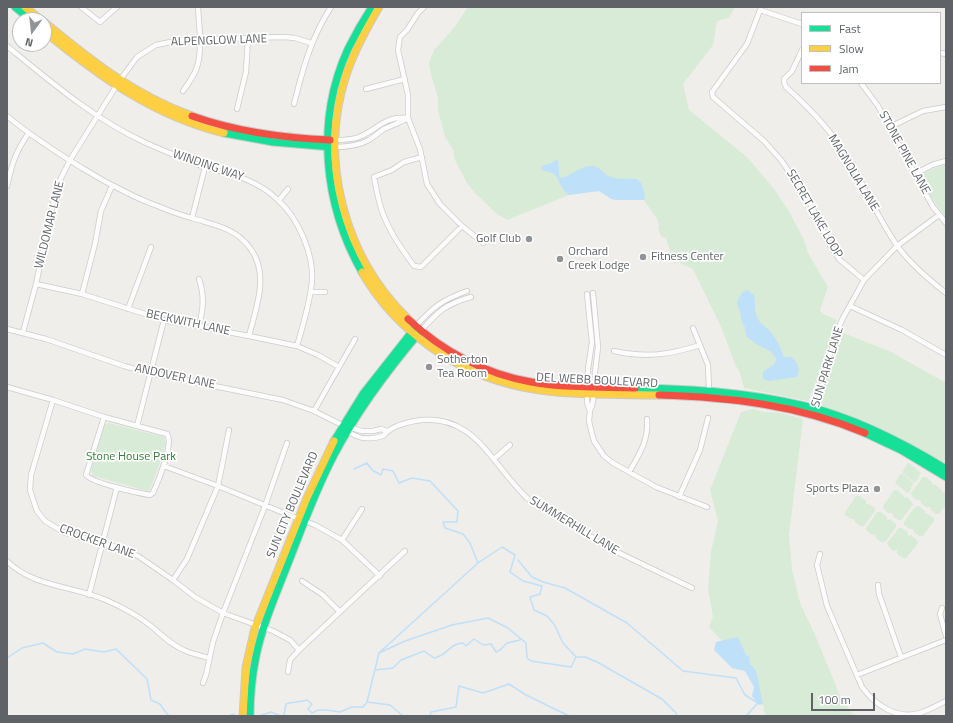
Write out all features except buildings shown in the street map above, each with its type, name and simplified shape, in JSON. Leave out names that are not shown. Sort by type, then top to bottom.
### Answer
[{"type":"street","points":[[81,7],[100,22],[117,7]]},
{"type":"street","points":[[183,91],[197,69],[199,60],[200,40],[198,7]]},
{"type":"street","points":[[294,104],[311,43],[322,20],[331,7]]},
{"type":"street","name":"DEL WEBB BOULEVARD","points":[[372,7],[355,34],[338,75],[331,108],[331,143],[340,198],[347,223],[357,247],[368,268],[382,289],[416,331],[449,359],[476,372],[500,381],[536,390],[709,390],[772,398],[853,421],[913,448],[946,468]]},
{"type":"street","name":"DEL WEBB BOULEVARD","points":[[331,143],[349,66],[361,37],[380,7]]},
{"type":"street","points":[[424,7],[400,37],[398,50],[408,95],[408,118],[422,157],[427,184],[440,204],[462,226],[483,243]]},
{"type":"street","name":"SECRET LAKE LOOP","points":[[801,24],[760,10],[747,44],[712,92],[713,97],[764,141],[781,160],[808,199],[830,245],[840,260],[864,280]]},
{"type":"street","points":[[52,29],[118,83]]},
{"type":"street","points":[[52,37],[84,63],[118,83],[168,107],[220,126],[275,137],[331,143],[358,138],[397,117],[408,118]]},
{"type":"street","name":"ALPENGLOW LANE","points":[[118,83],[137,58],[156,45],[180,40],[295,38],[311,43]]},
{"type":"street","points":[[237,109],[246,72],[248,39]]},
{"type":"street","name":"WINDING WAY","points":[[7,46],[58,88],[98,116],[145,143],[205,167],[244,178],[262,187],[279,200],[296,222],[308,249],[312,280],[311,292],[297,346]]},
{"type":"street","name":"MAGNOLIA LANE","points":[[801,52],[792,71],[784,79],[784,82],[822,123],[838,144],[897,246],[921,272],[946,293]]},
{"type":"street","points":[[366,89],[405,79]]},
{"type":"street","name":"WILDOMAR LANE","points":[[23,332],[36,284],[55,195],[60,180],[70,160],[118,83]]},
{"type":"street","name":"STONE PINE LANE","points":[[862,84],[878,106],[914,174],[946,223]]},
{"type":"street","points":[[890,128],[923,111],[946,107]]},
{"type":"street","points":[[7,116],[28,134],[112,186],[155,205],[220,226],[242,238],[251,249],[261,276],[260,290],[249,336]]},
{"type":"street","points":[[7,186],[13,160],[18,148],[28,134]]},
{"type":"street","points":[[422,157],[404,162],[392,170],[374,178],[381,209],[398,244],[414,266],[421,267],[462,226]]},
{"type":"street","points":[[914,174],[932,165],[946,161]]},
{"type":"street","points":[[192,218],[205,167]]},
{"type":"street","points":[[82,294],[95,244],[101,211],[112,186]]},
{"type":"street","points":[[279,200],[288,189]]},
{"type":"street","name":"SUN PARK LANE","points":[[814,411],[834,341],[843,318],[864,280],[897,246],[939,214]]},
{"type":"street","points":[[128,309],[150,247]]},
{"type":"street","points":[[199,279],[203,292],[203,307],[199,327]]},
{"type":"street","name":"BECKWITH LANE","points":[[36,284],[82,294],[164,320],[297,346],[338,367]]},
{"type":"street","points":[[416,331],[436,305],[449,297],[467,291]]},
{"type":"street","points":[[311,292],[325,292]]},
{"type":"street","points":[[593,293],[598,347],[588,406],[590,410],[590,430],[599,449],[604,456],[613,463],[656,487],[707,507]]},
{"type":"street","points":[[587,294],[592,342],[591,390]]},
{"type":"street","points":[[416,331],[440,310],[452,303],[471,297]]},
{"type":"street","points":[[850,306],[902,330],[946,355]]},
{"type":"street","points":[[137,426],[164,320]]},
{"type":"street","points":[[693,328],[708,365],[709,390]]},
{"type":"street","name":"ANDOVER LANE","points":[[7,329],[46,339],[124,366],[150,373],[283,400],[314,411],[342,425]]},
{"type":"street","name":"SUN CITY BOULEVARD","points":[[243,716],[243,691],[246,667],[318,472],[342,425],[367,388],[416,331]]},
{"type":"street","name":"SUN CITY BOULEVARD","points":[[301,519],[349,429],[372,392],[416,331]]},
{"type":"street","points":[[314,411],[355,339]]},
{"type":"street","points":[[614,351],[639,355],[660,355],[681,352],[700,345]]},
{"type":"street","points":[[7,387],[104,417],[167,434],[169,436],[169,442],[164,466],[153,493],[150,495],[92,480],[86,475],[104,417]]},
{"type":"street","name":"DEL WEBB BOULEVARD","points":[[591,390],[731,399],[814,411],[910,454],[946,477]]},
{"type":"street","name":"CROCKER LANE","points":[[53,400],[31,475],[30,490],[33,502],[46,521],[63,532],[103,542],[138,556],[195,597],[223,613],[260,626],[290,640],[299,650]]},
{"type":"street","points":[[679,497],[700,450],[708,418]]},
{"type":"street","points":[[629,472],[643,448],[648,427],[647,419]]},
{"type":"street","name":"SUMMERHILL LANE","points":[[342,425],[358,437],[369,438],[383,436],[387,431],[411,422],[424,420],[449,422],[463,428],[473,436],[527,498],[610,549],[692,588]]},
{"type":"street","points":[[173,580],[187,559],[218,486],[229,430]]},
{"type":"street","points":[[203,683],[213,642],[223,613],[265,506],[287,443]]},
{"type":"street","points":[[494,459],[510,445]]},
{"type":"street","points":[[164,466],[315,525],[342,540],[380,576]]},
{"type":"street","points":[[89,595],[117,487]]},
{"type":"street","points":[[342,540],[362,509]]},
{"type":"street","points":[[288,672],[290,660],[299,650],[405,552]]},
{"type":"street","points":[[820,554],[817,565],[826,606],[856,675],[868,695],[877,704],[896,712],[908,714],[919,713],[946,701]]},
{"type":"street","points":[[7,560],[14,568],[30,577],[104,600],[129,611],[172,644],[186,651],[210,658]]},
{"type":"street","points":[[302,581],[323,595],[340,612]]},
{"type":"street","points":[[878,585],[879,594],[901,657]]},
{"type":"street","points":[[942,608],[940,614],[946,636]]},
{"type":"street","name":"SUN CITY BOULEVARD","points":[[250,716],[253,668],[260,626]]},
{"type":"street","points":[[856,675],[946,640]]},
{"type":"green space","points":[[468,7],[735,7],[729,18],[717,21],[713,45],[683,84],[689,110],[747,157],[774,189],[790,213],[804,240],[808,253],[828,287],[820,310],[823,314],[837,320],[819,375],[808,401],[744,388],[740,373],[735,364],[722,329],[693,269],[677,262],[674,264],[666,238],[661,236],[657,219],[644,200],[599,185],[569,195],[507,220],[496,213],[475,193],[467,183],[455,160],[453,149],[445,137],[438,110],[438,98],[429,63],[434,50],[454,28]]},
{"type":"green space","points":[[946,165],[946,217],[931,197],[920,175],[940,166]]},
{"type":"green space","points":[[841,332],[891,352],[946,383],[946,466],[825,409],[820,401]]},
{"type":"green space","points":[[753,409],[764,412],[781,413],[803,419],[789,536],[792,569],[800,603],[841,698],[854,716],[765,716],[763,704],[749,670],[709,627],[713,617],[708,589],[711,552],[718,521],[710,490],[741,412]]},
{"type":"green space","name":"Stone House Park","points":[[109,423],[164,437],[166,443],[150,490],[147,491],[93,476],[91,471],[103,427]]},
{"type":"green space","points":[[909,463],[921,473],[916,482],[902,473]]},
{"type":"green space","points":[[900,474],[914,483],[907,493],[895,483]]},
{"type":"green space","points":[[923,477],[926,477],[932,482],[932,485],[934,484],[942,490],[942,492],[946,493],[946,505],[939,514],[936,514],[930,507],[926,507],[920,500],[917,500],[912,496],[911,493]]},
{"type":"green space","points":[[894,490],[897,490],[903,495],[904,498],[907,497],[913,505],[901,520],[898,520],[892,513],[888,513],[883,508]]},
{"type":"green space","points":[[856,496],[859,496],[866,501],[866,504],[869,504],[875,508],[875,511],[864,526],[860,526],[854,519],[851,519],[845,515],[845,512]]},
{"type":"green space","points":[[919,506],[925,511],[925,514],[928,514],[934,518],[934,521],[923,536],[919,536],[913,529],[910,529],[904,525],[904,522],[915,507]]},
{"type":"green space","points":[[877,512],[881,512],[887,517],[887,520],[890,519],[896,524],[896,527],[885,542],[881,542],[876,538],[875,534],[872,535],[866,530]]},
{"type":"green space","points":[[899,528],[902,528],[908,533],[908,536],[911,535],[917,540],[918,543],[906,558],[903,558],[897,554],[897,550],[893,551],[887,543]]},
{"type":"water","points":[[558,160],[559,175],[561,178],[582,168],[593,166],[599,168],[608,176],[614,178],[637,179],[642,184],[645,197],[644,200],[611,199],[599,191],[569,195],[566,193],[554,174],[541,169],[544,165]]},
{"type":"water","points":[[747,290],[754,295],[758,319],[770,331],[780,347],[784,357],[791,357],[797,363],[799,371],[797,377],[769,381],[763,378],[763,372],[775,363],[776,358],[770,351],[758,345],[746,336],[745,327],[741,320],[741,315],[737,304],[738,299],[743,292]]},
{"type":"water","points":[[738,637],[746,655],[749,656],[750,664],[756,671],[763,704],[759,705],[752,696],[754,687],[745,671],[732,668],[714,650],[716,642]]},
{"type":"waterway","points":[[354,469],[367,463],[372,470],[381,475],[383,469],[393,471],[399,483],[412,478],[430,481],[458,511],[457,522],[443,522],[445,528],[463,534],[470,543],[478,563],[502,547],[515,555],[510,572],[523,581],[542,586],[540,594],[530,597],[534,610],[547,616],[554,624],[563,643],[576,657],[585,657],[597,662],[662,699],[676,713],[677,716]]},
{"type":"waterway","points":[[518,560],[532,577],[543,582],[565,588],[627,623],[683,671],[736,678],[745,695],[758,703],[746,716]]},
{"type":"waterway","points":[[380,652],[478,563]]},
{"type":"waterway","points":[[367,702],[379,653],[405,641],[452,625],[488,618],[508,628],[526,643],[527,658],[531,661],[571,667],[576,657]]},
{"type":"waterway","points":[[375,670],[393,668],[401,660],[424,651],[434,658],[439,657],[454,645],[463,643],[466,646],[474,639],[483,645],[491,644],[496,652],[507,643],[520,640]]},
{"type":"waterway","points":[[7,658],[22,648],[43,643],[57,652],[73,654],[85,649],[104,652],[116,649],[147,679],[151,700],[160,704],[169,716]]},
{"type":"waterway","points":[[430,716],[431,712],[456,707],[459,686],[483,693],[509,684],[526,695],[569,716]]},
{"type":"waterway","points":[[259,716],[271,712],[281,716],[284,715],[286,704],[307,700],[312,704],[308,709],[312,713],[318,710],[340,712],[352,707],[363,707],[367,702],[390,705],[403,716]]},
{"type":"waterway","points":[[228,716],[234,714]]},
{"type":"traffic: fast","points":[[15,7],[21,12]]},
{"type":"traffic: fast","points":[[362,272],[349,246],[339,219],[332,191],[328,162],[328,134],[331,105],[338,77],[348,49],[372,7]]},
{"type":"traffic: fast","points":[[224,133],[273,142],[331,147]]},
{"type":"traffic: fast","points":[[334,441],[363,394],[415,328]]},
{"type":"traffic: fast","points":[[250,716],[253,671],[262,632],[327,468],[352,423],[395,362],[419,333]]},
{"type":"traffic: fast","points":[[635,388],[678,389],[742,394],[805,406],[842,417],[878,432],[912,449],[946,469]]},
{"type":"traffic: fast","points":[[865,433],[901,450],[946,477]]},
{"type":"traffic: slow","points":[[25,7],[31,12]]},
{"type":"traffic: slow","points":[[379,7],[361,40],[346,75],[338,107],[335,140],[336,173],[342,206],[353,237],[367,267],[386,294],[408,319]]},
{"type":"traffic: slow","points":[[52,28],[114,76],[151,98],[192,116]]},
{"type":"traffic: slow","points":[[52,37],[85,64],[151,105],[198,126],[224,133]]},
{"type":"traffic: slow","points":[[362,272],[392,313],[410,331],[430,347],[475,372],[499,381],[540,390],[591,394],[659,395]]},
{"type":"traffic: slow","points":[[243,716],[246,667],[255,628],[307,498],[334,441]]},
{"type":"traffic: jam","points":[[192,116],[209,122],[260,133],[295,138],[330,140]]},
{"type":"traffic: jam","points":[[408,319],[421,331],[450,351],[465,360],[497,373],[531,382],[557,385],[635,388]]},
{"type":"traffic: jam","points":[[659,395],[712,398],[764,404],[790,409],[840,423],[865,433]]},
{"type":"place","name":"Golf Club","points":[[529,239]]},
{"type":"place","name":"Fitness Center","points":[[643,257]]},
{"type":"place","name":"Orchard Creek Lodge","points":[[560,259]]},
{"type":"place","name":"Sotherton Tea Room","points":[[429,367]]},
{"type":"place","name":"Sports Plaza","points":[[877,489]]}]
